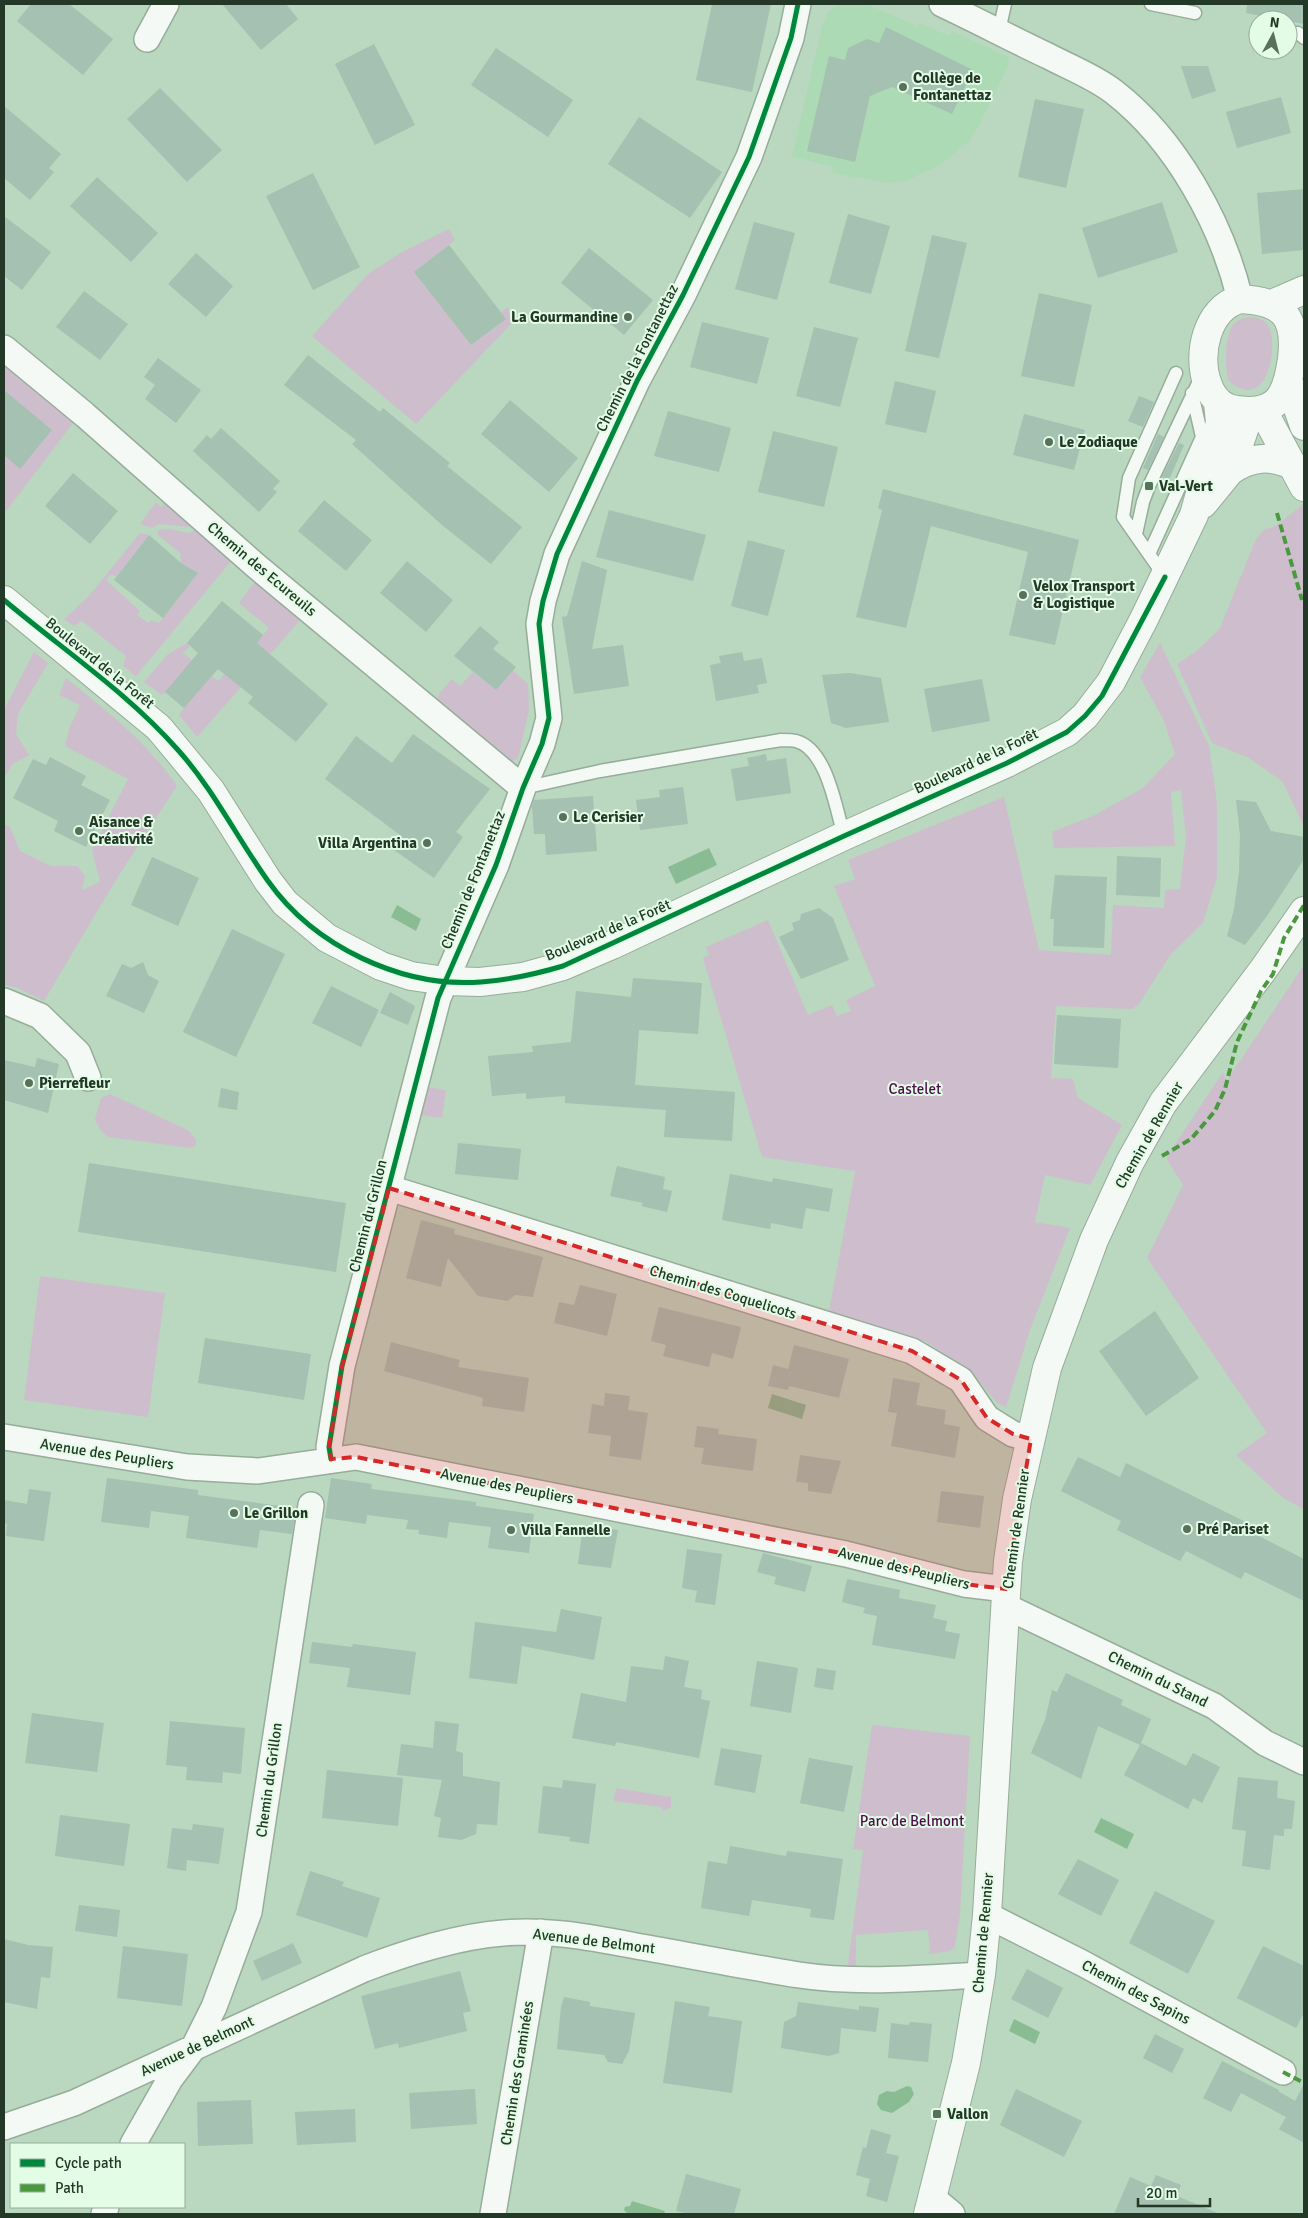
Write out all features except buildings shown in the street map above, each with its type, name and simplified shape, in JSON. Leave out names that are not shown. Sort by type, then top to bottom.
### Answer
[{"type":"street","points":[[147,40],[166,4]]},
{"type":"street","name":"Chemin de la Fontanettaz","points":[[523,788],[542,744],[549,718],[539,624],[543,600],[564,536],[637,381],[683,295],[749,158],[791,38],[798,4]]},
{"type":"street","points":[[942,4],[1113,91],[1145,119],[1167,144],[1192,183],[1228,258],[1240,299]]},
{"type":"street","points":[[1272,304],[1304,290]]},
{"type":"street","points":[[1240,299],[1264,300],[1272,304],[1290,320],[1299,335],[1289,383],[1280,398],[1256,411],[1228,408],[1218,402],[1211,393],[1205,368],[1204,350],[1215,314],[1224,305],[1240,299]]},
{"type":"street","name":"Chemin des Ecureuils","points":[[4,348],[85,415],[256,565],[523,788]]},
{"type":"street","points":[[1289,383],[1304,426]]},
{"type":"street","name":"Boulevard de la Forêt","points":[[4,600],[159,728],[211,791],[268,881],[285,903],[305,922],[327,938],[380,966],[411,976],[445,981],[480,982],[508,979],[563,966],[1007,763],[1067,732],[1085,716],[1102,696],[1165,577],[1194,515],[1220,423],[1218,402]]},
{"type":"street","points":[[1256,411],[1299,476]]},
{"type":"street","name":"Boulevard de la Forêt","points":[[1194,515],[1230,472],[1256,411]]},
{"type":"street","points":[[1230,472],[1244,463],[1259,458],[1271,458],[1299,476]]},
{"type":"street","name":"Chemin de Fontanettaz","points":[[445,981],[496,865],[523,788]]},
{"type":"street","name":"Chemin de Rennier","points":[[938,2209],[966,2063],[987,1915],[1006,1598],[1017,1499],[1047,1368],[1094,1240],[1130,1162],[1164,1104],[1200,1052],[1263,970],[1304,911]]},
{"type":"street","name":"Chemin du Grillon","points":[[331,1459],[329,1447],[342,1366],[389,1188],[402,1131],[438,998],[445,981]]},
{"type":"street","points":[[4,1001],[40,1016],[78,1053],[88,1078]]},
{"type":"street","name":"Chemin des Coquelicots","points":[[389,1188],[912,1351],[961,1380],[987,1418],[1013,1434],[1031,1439]]},
{"type":"street","name":"Avenue des Peupliers","points":[[4,1438],[187,1467],[258,1471],[331,1459],[356,1457],[836,1552],[964,1584],[1006,1598]]},
{"type":"street","name":"Chemin du Grillon","points":[[134,2143],[170,2080],[194,2047],[214,2008],[249,1912],[311,1505]]},
{"type":"street","name":"Chemin du Stand","points":[[1006,1598],[1214,1706],[1266,1743],[1304,1762]]},
{"type":"street","name":"Chemin des Sapins","points":[[987,1915],[1082,1963],[1283,2072]]},
{"type":"street","name":"Avenue de Belmont","points":[[4,2127],[74,2103],[364,1969],[404,1954],[502,1932],[541,1932],[592,1938],[800,1975],[838,1979],[883,1980],[980,1975]]},
{"type":"street","name":"Chemin des Graminées","points":[[493,2214],[541,1932]]},
{"type":"lane","points":[[998,31],[1005,4]]},
{"type":"lane","points":[[1151,4],[1195,14]]},
{"type":"lane","points":[[1136,534],[1142,502],[1205,368]]},
{"type":"lane","points":[[1165,577],[1123,516],[1129,478],[1176,373]]},
{"type":"lane","points":[[1150,554],[1202,437],[1192,393]]},
{"type":"lane","points":[[523,788],[600,771],[781,740],[798,741],[814,752],[824,768],[844,836]]},
{"type":"highlighted area","points":[[389,1188],[912,1351],[961,1380],[987,1418],[1013,1434],[1031,1439],[1006,1589],[964,1584],[846,1554],[356,1457],[331,1459],[329,1447],[342,1366]]},
{"type":"shaded area","name":"Collège de Fontanettaz","points":[[841,4],[866,4],[917,26],[919,23],[949,36],[952,31],[1008,57],[1009,64],[977,129],[970,140],[941,164],[908,180],[890,183],[832,173],[833,167],[792,156],[822,27],[826,16],[833,8]]},
{"type":"shaded area","points":[[709,848],[717,865],[676,884],[668,867]]},
{"type":"shaded area","points":[[397,905],[421,919],[416,931],[391,917]]},
{"type":"shaded area","points":[[772,1394],[806,1405],[802,1419],[768,1408]]},
{"type":"shaded area","points":[[1101,1818],[1134,1834],[1127,1849],[1094,1832]]},
{"type":"shaded area","points":[[1014,2019],[1040,2032],[1035,2044],[1009,2031]]},
{"type":"shaded area","points":[[907,2086],[911,2087],[914,2094],[909,2102],[892,2113],[881,2110],[877,2104],[879,2095],[887,2091],[894,2092]]},
{"type":"shaded area","points":[[632,2201],[665,2211],[664,2214],[628,2214],[624,2210],[625,2207],[630,2206]]},
{"type":"green space","points":[[449,229],[455,240],[415,272],[471,345],[506,319],[501,313],[508,307],[511,324],[416,424],[312,336],[368,274],[402,252]]},
{"type":"green space","points":[[1249,317],[1259,318],[1267,324],[1271,332],[1271,358],[1268,371],[1262,382],[1254,389],[1243,389],[1229,381],[1226,369],[1226,353],[1232,326],[1239,320]]},
{"type":"green space","points":[[4,365],[73,423],[4,514]]},
{"type":"green space","points":[[156,502],[161,507],[165,502],[191,525],[189,527],[158,524],[153,528],[140,524]]},
{"type":"green space","points":[[1304,504],[1304,827],[1283,782],[1249,758],[1212,743],[1177,664],[1198,650],[1220,628],[1256,539],[1264,530],[1275,526]]},
{"type":"green space","points":[[197,528],[232,560],[136,676],[123,666],[126,656],[82,621],[74,626],[64,619],[89,596],[140,533],[149,535],[117,576],[110,575],[106,580],[140,611],[137,615],[148,623],[151,620],[159,623],[198,573],[181,563],[180,553],[157,534],[159,530],[169,529],[190,533]]},
{"type":"green space","points":[[256,580],[302,618],[197,737],[179,715],[184,708],[165,692],[162,695],[144,682],[168,654],[187,643],[190,646],[183,653],[218,681],[224,674],[228,677],[269,628],[239,603]]},
{"type":"green space","name":"Castelet","points":[[1160,643],[1209,746],[1217,803],[1217,877],[1203,923],[1171,954],[1139,1004],[1132,1009],[1056,1006],[1051,1078],[1073,1079],[1078,1098],[1122,1125],[1090,1185],[1045,1175],[1035,1222],[1070,1228],[1030,1330],[1006,1407],[997,1403],[975,1376],[927,1342],[829,1312],[855,1171],[762,1157],[703,958],[709,955],[706,947],[768,920],[808,1015],[832,1005],[837,1016],[851,1011],[846,1000],[875,986],[834,886],[855,879],[848,860],[1004,797],[1039,950],[1111,955],[1113,905],[1164,908],[1165,890],[1180,889],[1186,837],[1181,790],[1171,792],[1175,846],[1054,848],[1052,832],[1095,815],[1143,788],[1175,754],[1164,721],[1140,677]]},
{"type":"green space","points":[[34,652],[48,663],[18,714],[16,734],[29,755],[13,764],[4,778],[4,710]]},
{"type":"green space","points":[[512,670],[528,684],[529,710],[518,758],[508,764],[435,705],[439,694],[452,679],[460,686],[473,672],[496,690]]},
{"type":"green space","points":[[66,678],[140,741],[166,770],[177,786],[114,883],[44,1001],[18,988],[4,985],[4,824],[10,827],[20,851],[51,866],[77,866],[85,876],[82,890],[100,882],[92,850],[128,779],[65,746],[69,729],[80,705],[59,695]]},
{"type":"green space","points":[[1304,965],[1304,1509],[1283,1498],[1236,1455],[1267,1433],[1147,1258],[1183,1185],[1166,1158],[1223,1072],[1226,1082]]},
{"type":"green space","points":[[426,1087],[446,1090],[442,1118],[418,1115]]},
{"type":"green space","points":[[110,1094],[188,1130],[196,1139],[196,1145],[191,1148],[108,1137],[101,1131],[95,1119],[101,1098]]},
{"type":"green space","points":[[40,1276],[165,1293],[148,1417],[24,1400]]},
{"type":"green space","name":"Parc de Belmont","points":[[872,1725],[970,1736],[960,1914],[955,1947],[949,1951],[928,1954],[930,1952],[928,1930],[856,1935],[856,1972],[847,1972],[863,1850],[853,1849]]},
{"type":"green space","points":[[616,1788],[671,1797],[671,1807],[664,1811],[661,1807],[614,1801]]},
{"type":"marked path","points":[[1277,513],[1302,600]]},
{"type":"marked path","points":[[1162,1156],[1191,1139],[1215,1111],[1225,1089],[1237,1042],[1261,991],[1273,974],[1284,938],[1304,905]]},
{"type":"marked path","points":[[1283,2072],[1304,2083]]},
{"type":"cycle path","points":[[331,1459],[329,1447],[342,1366],[438,998],[496,865],[523,788],[542,744],[549,718],[539,624],[543,601],[557,554],[637,381],[683,295],[749,157],[791,38],[798,4]]},
{"type":"cycle path","points":[[4,600],[116,690],[159,729],[203,781],[268,881],[287,904],[309,925],[335,943],[362,958],[391,970],[420,978],[451,982],[481,982],[502,980],[563,966],[1007,763],[1067,732],[1085,716],[1102,696],[1165,577]]},
{"type":"place","name":"Collège de Fontanettaz","points":[[903,87]]},
{"type":"place","name":"La Gourmandine","points":[[628,317]]},
{"type":"place","name":"Le Zodiaque","points":[[1049,442]]},
{"type":"place","name":"Val-Vert","points":[[1149,486]]},
{"type":"place","name":"Velox Transport & Logistique","points":[[1023,595]]},
{"type":"place","name":"Le Cerisier","points":[[563,817]]},
{"type":"place","name":"Aisance & Créativité","points":[[79,831]]},
{"type":"place","name":"Villa Argentina","points":[[427,843]]},
{"type":"place","name":"Pierrefleur","points":[[29,1083]]},
{"type":"place","name":"Le Grillon","points":[[234,1513]]},
{"type":"place","name":"Pré Pariset","points":[[1187,1529]]},
{"type":"place","name":"Villa Fannelle","points":[[511,1530]]},
{"type":"place","name":"Vallon","points":[[937,2114]]}]
